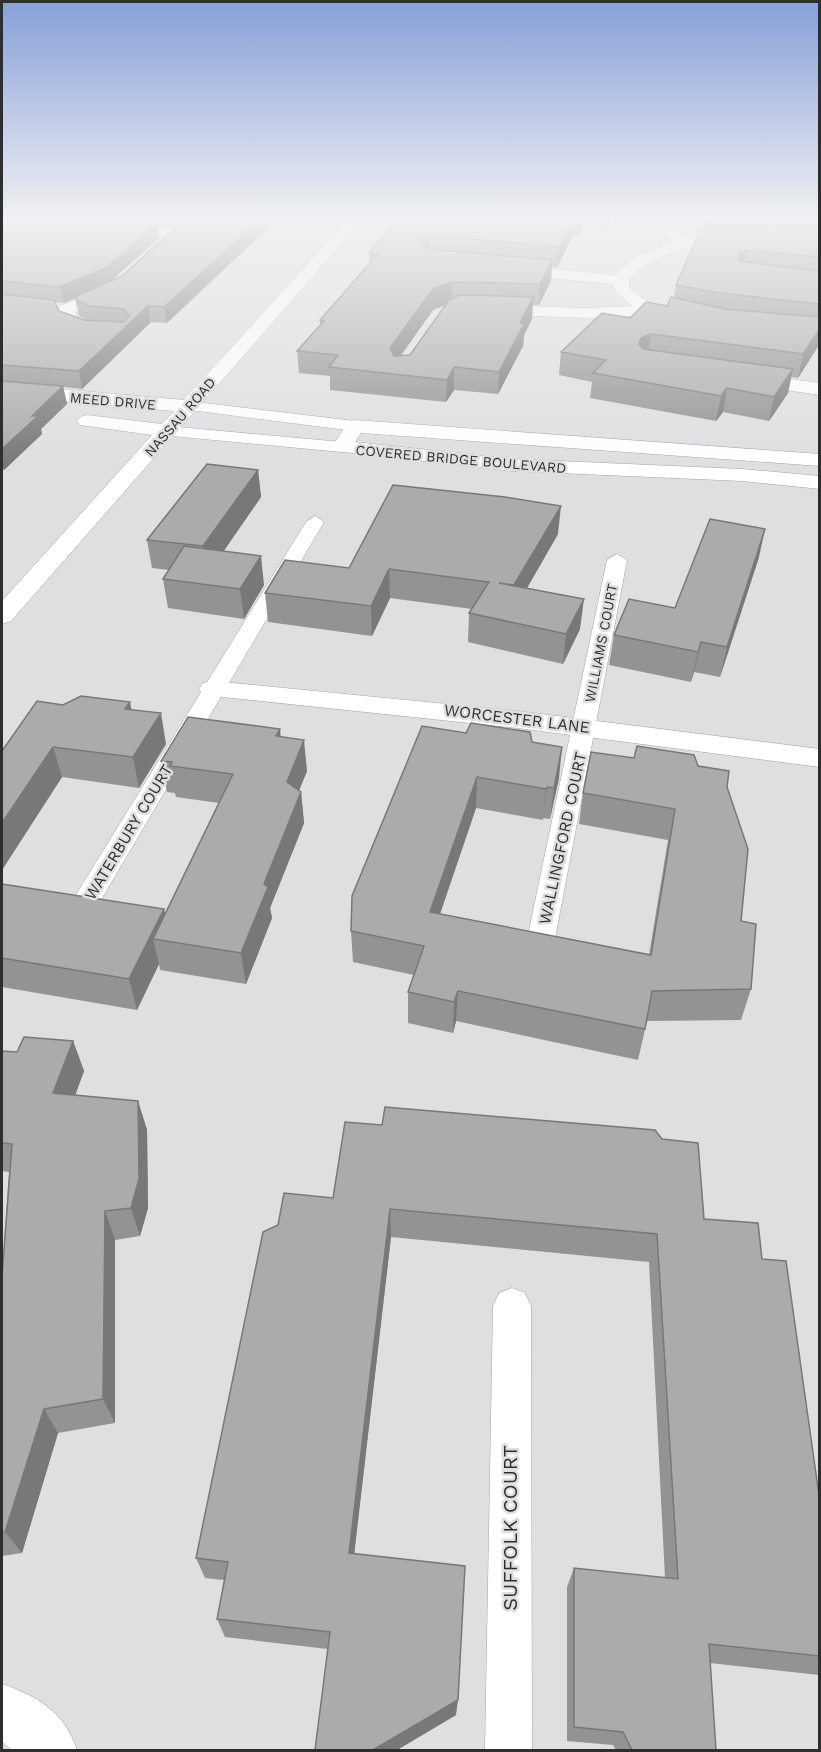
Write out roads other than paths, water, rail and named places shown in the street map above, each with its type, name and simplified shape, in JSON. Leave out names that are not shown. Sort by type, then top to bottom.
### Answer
[{"type":"street","points":[[45,308],[66,310],[93,299]]},
{"type":"street","name":"NASSAU ROAD","points":[[2,616],[284,299]]},
{"type":"street","points":[[635,299],[655,310]]},
{"type":"street","points":[[469,309],[585,313],[655,310],[703,320]]},
{"type":"street","points":[[66,310],[69,321],[77,326],[120,333]]},
{"type":"street","points":[[727,377],[819,389]]},
{"type":"street","name":"MEED DRIVE","points":[[2,390],[188,406]]},
{"type":"street","name":"MEED DRIVE","points":[[69,420],[167,431]]},
{"type":"street","name":"COVERED BRIDGE BOULEVARD","points":[[819,460],[355,426],[342,447],[513,465],[742,475],[819,483]]},
{"type":"street","points":[[819,493],[819,504]]},
{"type":"street","name":"WORCESTER LANE","points":[[213,689],[426,707],[622,730],[819,758]]},
{"type":"street","points":[[2,1712],[12,1715],[41,1737],[48,1750]]},
{"type":"lane","points":[[188,406],[355,426]]},
{"type":"lane","points":[[167,431],[342,447]]},
{"type":"lane","name":"WATERBURY COURT","points":[[80,913],[315,522]]},
{"type":"lane","name":"WILLIAMS COURT","points":[[585,727],[617,560]]},
{"type":"lane","name":"WALLINGFORD COURT","points":[[539,949],[585,727]]},
{"type":"lane","name":"SUFFOLK COURT","points":[[508,1750],[512,1306]]}]
